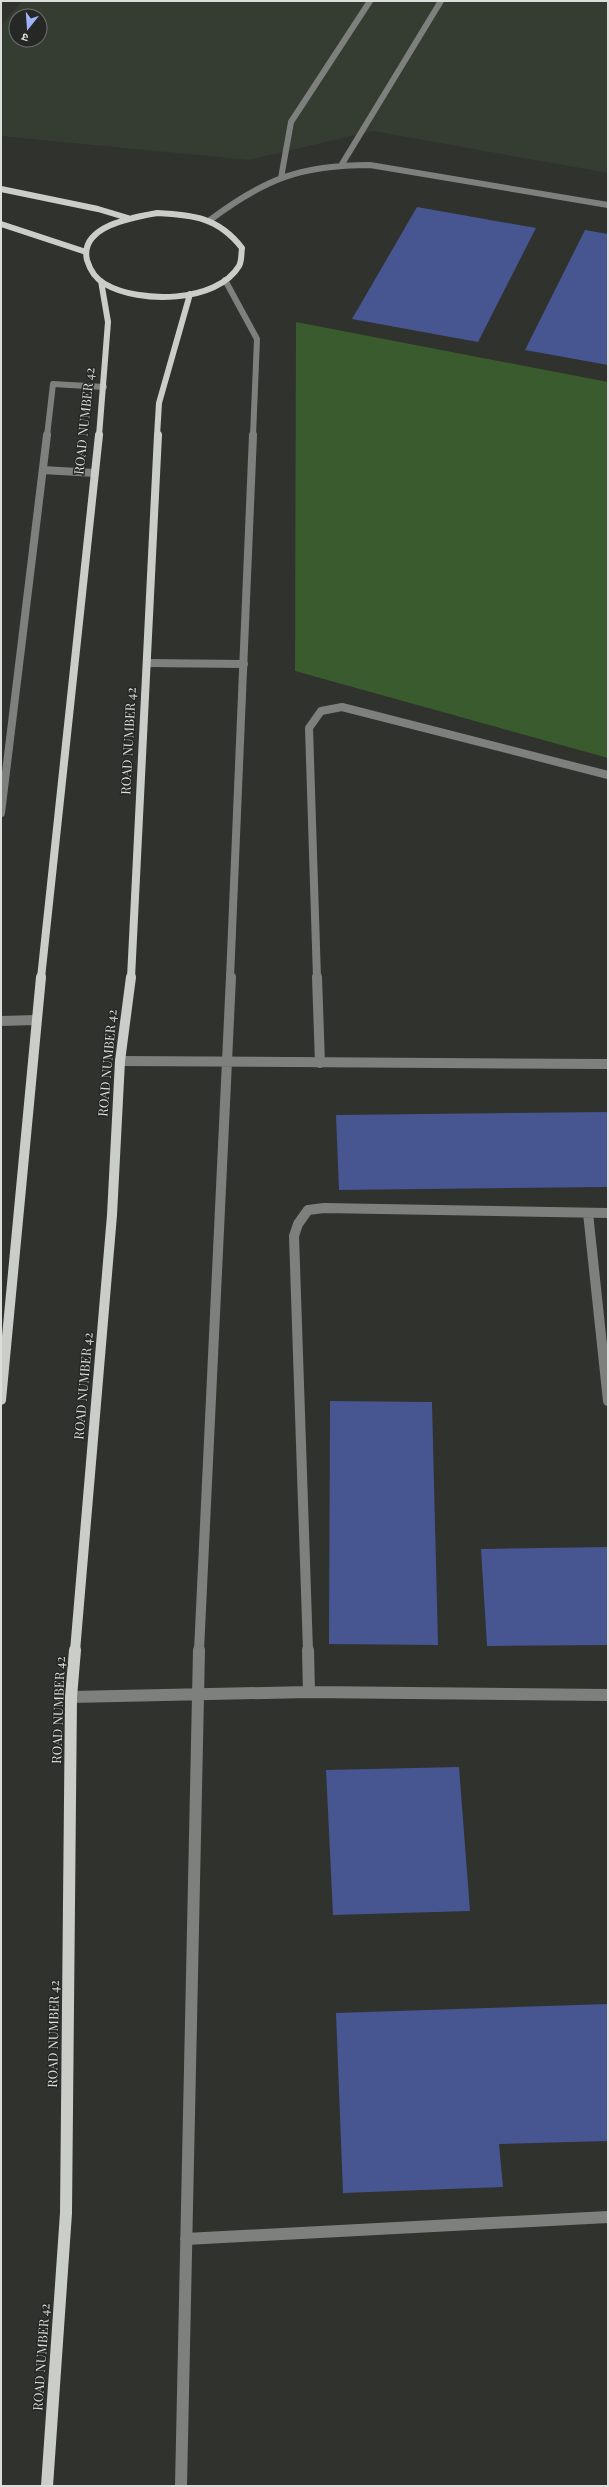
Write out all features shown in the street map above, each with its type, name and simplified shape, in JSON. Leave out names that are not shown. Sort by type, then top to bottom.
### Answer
[{"type":"main road","points":[[1,189],[98,209],[128,218]]},
{"type":"main road","points":[[157,213],[187,214],[210,220],[233,234],[242,248],[240,265],[225,280],[190,294],[176,296],[140,296],[115,289],[93,275],[86,261],[86,252],[90,243],[109,226],[128,218],[157,213]]},
{"type":"main road","points":[[1,224],[86,252]]},
{"type":"main road","name":"ROAD NUMBER 42","points":[[1,1400],[19,1224],[36,1020],[104,387],[108,322],[101,281]]},
{"type":"main road","name":"ROAD NUMBER 42","points":[[47,2486],[66,2213],[71,1697],[112,1215],[120,1061],[133,962],[159,403],[190,294]]},
{"type":"street","points":[[281,178],[291,122],[370,1]]},
{"type":"street","points":[[342,164],[441,1]]},
{"type":"street","points":[[210,220],[257,187],[296,172],[342,164],[370,165],[608,205]]},
{"type":"street","points":[[181,2486],[197,1694],[227,1062],[257,340],[225,280]]},
{"type":"street","points":[[1,813],[53,384],[104,387]]},
{"type":"street","points":[[43,470],[94,473]]},
{"type":"street","points":[[147,663],[244,664]]},
{"type":"street","points":[[320,1063],[309,728],[318,713],[325,708],[342,707],[608,775]]},
{"type":"street","points":[[1,1021],[36,1020]]},
{"type":"street","points":[[120,1061],[608,1064]]},
{"type":"street","points":[[309,1692],[294,1236],[298,1224],[308,1210],[324,1208],[608,1213]]},
{"type":"street","points":[[588,1213],[608,1401]]},
{"type":"street","points":[[71,1697],[309,1692],[608,1695]]},
{"type":"street","points":[[186,2239],[608,2217]]},
{"type":"shaded area","points":[[22,1],[608,1],[608,173],[373,131],[249,160],[1,136],[1,26],[8,18],[8,48],[48,48],[48,8],[16,8]]},
{"type":"green space","points":[[296,322],[608,382],[608,758],[295,671]]},
{"type":"building","points":[[417,207],[536,228],[478,342],[352,319]]},
{"type":"building","points":[[585,230],[608,234],[608,365],[525,350]]},
{"type":"building","points":[[608,1112],[608,1187],[339,1190],[336,1115]]},
{"type":"building","points":[[330,1401],[432,1402],[438,1645],[329,1644]]},
{"type":"building","points":[[608,1547],[608,1645],[487,1646],[481,1549]]},
{"type":"building","points":[[459,1767],[470,1911],[333,1915],[326,1770]]},
{"type":"building","points":[[608,2004],[608,2141],[499,2144],[503,2187],[343,2193],[336,2013]]}]
